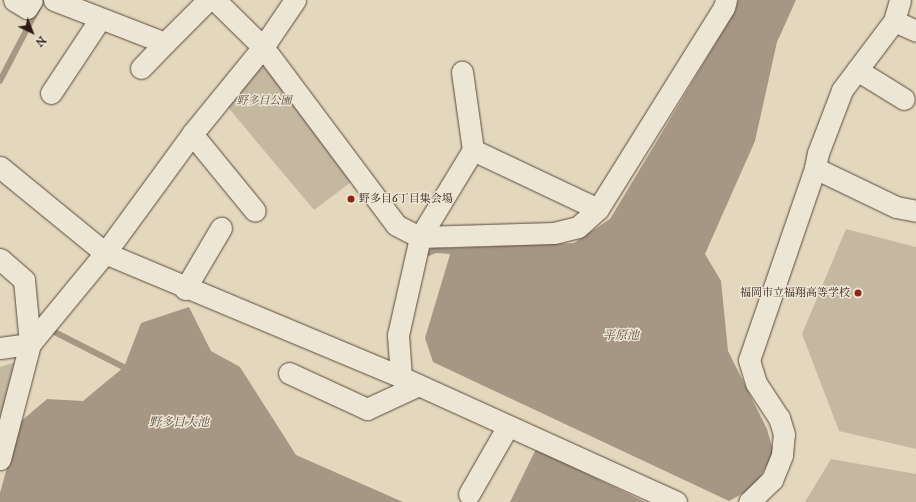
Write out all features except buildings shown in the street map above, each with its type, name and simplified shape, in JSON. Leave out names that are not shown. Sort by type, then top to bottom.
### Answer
[{"type":"street","points":[[14,0],[27,8],[32,0]]},
{"type":"street","points":[[54,0],[165,43]]},
{"type":"street","points":[[141,68],[208,0]]},
{"type":"street","points":[[215,0],[263,47],[396,225],[420,236],[554,233],[578,227],[598,209],[724,7],[726,0]]},
{"type":"street","points":[[0,348],[30,344],[105,253],[192,134],[263,47],[295,0]]},
{"type":"street","points":[[749,502],[772,480],[782,455],[784,434],[779,418],[756,382],[749,360],[816,168],[818,153],[842,90],[894,21],[900,0]]},
{"type":"street","points":[[51,93],[100,19]]},
{"type":"street","points":[[894,21],[916,31]]},
{"type":"street","points":[[857,70],[904,99]]},
{"type":"street","points":[[410,381],[398,335],[420,236],[473,150],[462,72]]},
{"type":"street","points":[[192,134],[255,211]]},
{"type":"street","points":[[473,150],[598,209]]},
{"type":"street","points":[[0,167],[105,253],[185,289],[410,381],[670,501]]},
{"type":"street","points":[[816,168],[896,207],[916,211]]},
{"type":"street","points":[[185,289],[221,228]]},
{"type":"street","points":[[0,259],[24,280],[30,344],[0,459]]},
{"type":"street","points":[[289,373],[367,409],[410,381]]},
{"type":"street","points":[[469,494],[508,426]]},
{"type":"green space","name":"野多目公園","points":[[263,47],[359,176],[314,210],[221,99]]},
{"type":"green space","points":[[846,229],[916,247],[916,449],[839,431],[802,334]]},
{"type":"green space","points":[[26,359],[0,459],[0,367]]},
{"type":"green space","points":[[831,459],[916,474],[916,502],[805,502]]},
{"type":"water","name":"平原池","points":[[738,0],[796,0],[777,42],[755,141],[705,254],[721,281],[728,351],[767,429],[774,454],[753,488],[729,501],[433,362],[425,338],[452,248],[574,243],[610,219],[735,11]]},
{"type":"water","name":"野多目大池","points":[[189,307],[211,351],[240,367],[296,455],[403,502],[0,502],[0,493],[19,423],[47,399],[83,401],[124,367],[141,323]]},
{"type":"water","points":[[536,449],[645,502],[510,502]]},
{"type":"waterway","points":[[0,81],[39,6]]},
{"type":"waterway","points":[[423,255],[436,250],[451,251]]},
{"type":"waterway","points":[[49,329],[124,367]]},
{"type":"place","name":"野多目6丁目集会場","points":[[351,199]]},
{"type":"place","name":"福岡市立福翔高等学校","points":[[858,293]]}]
